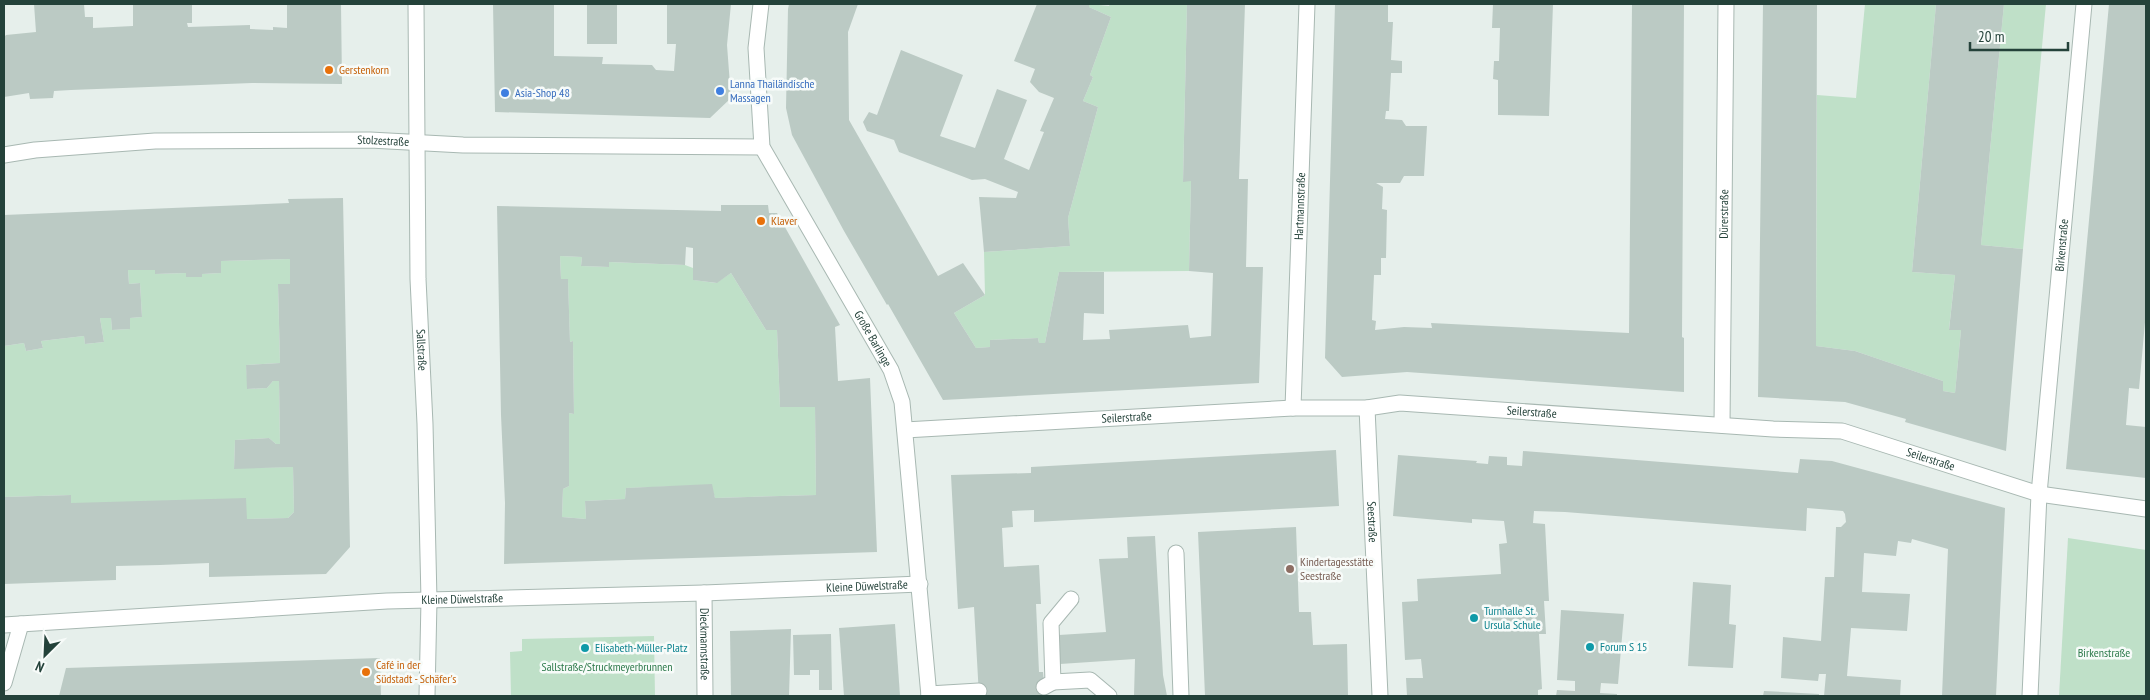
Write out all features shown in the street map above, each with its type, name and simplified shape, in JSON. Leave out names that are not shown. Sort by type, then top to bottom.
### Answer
[{"type":"street","name":"Sallstraße","points":[[416,4],[418,279],[425,424],[429,600],[427,696]]},
{"type":"street","name":"Große Barlinge","points":[[761,4],[756,48],[762,147],[892,370],[902,402],[929,695]]},
{"type":"street","name":"Hartmannstraße","points":[[1293,408],[1307,4]]},
{"type":"street","name":"Dürerstraße","points":[[1722,424],[1726,4]]},
{"type":"street","name":"Birkenstraße","points":[[2030,696],[2039,494],[2084,4]]},
{"type":"street","name":"Stolzestraße","points":[[4,155],[35,150],[155,142],[370,140],[417,143],[762,147]]},
{"type":"street","name":"Seilerstraße","points":[[905,430],[1293,408],[1367,408],[1400,403],[1773,429],[1842,431],[2039,494],[2146,509]]},
{"type":"street","name":"Seestraße","points":[[1367,408],[1380,696]]},
{"type":"street","points":[[1176,553],[1181,696]]},
{"type":"street","name":"Kleine Düwelstraße","points":[[4,624],[386,600],[704,593],[920,584]]},
{"type":"street","name":"Dieckmannstraße","points":[[704,593],[705,696]]},
{"type":"street","points":[[1071,599],[1051,623],[1049,684],[1090,680],[1109,696]]},
{"type":"street","points":[[4,683],[21,624]]},
{"type":"street","points":[[929,695],[979,691]]},
{"type":"green space","points":[[1089,4],[1109,6],[1110,4],[1187,4],[1183,181],[1191,181],[1189,271],[1059,272],[1045,343],[1039,343],[1038,338],[990,340],[990,347],[976,348],[954,313],[985,295],[984,252],[1070,246],[1068,218],[1098,107],[1083,101],[1093,77],[1090,75],[1111,17],[1089,7]]},
{"type":"green space","points":[[1865,4],[1936,4],[1912,272],[1955,275],[1949,329],[1961,330],[1955,393],[1943,391],[1943,381],[1855,351],[1816,346],[1817,95],[1856,98]]},
{"type":"green space","points":[[2004,4],[2046,4],[2023,249],[1981,245]]},
{"type":"green space","points":[[560,256],[582,257],[581,266],[609,267],[609,262],[685,265],[693,268],[694,280],[716,283],[731,273],[766,330],[777,330],[780,407],[815,407],[816,495],[715,498],[711,485],[626,488],[625,499],[585,501],[586,519],[562,517],[563,489],[569,486],[569,413],[574,414],[573,341],[570,342],[568,280],[561,279]]},
{"type":"green space","points":[[290,259],[290,284],[278,285],[280,363],[246,365],[248,389],[267,388],[273,381],[279,381],[280,444],[276,444],[269,438],[235,440],[234,468],[293,467],[294,512],[288,518],[247,519],[71,503],[71,495],[4,497],[4,346],[24,343],[26,351],[43,348],[41,341],[84,336],[85,344],[104,342],[100,318],[111,318],[112,330],[130,329],[130,318],[142,317],[140,283],[129,284],[128,270],[155,270],[156,274],[186,273],[202,277],[202,274],[221,273],[221,261]]},
{"type":"green space","name":"Birkenstraße","points":[[2068,538],[2146,550],[2146,696],[2059,696]]},
{"type":"green space","name":"Sallstraße/Struckmeyerbrunnen","points":[[654,636],[655,696],[511,696],[510,652],[522,651],[522,639]]},
{"type":"building","points":[[34,4],[84,4],[85,17],[93,17],[93,28],[133,26],[133,4],[192,4],[192,23],[187,23],[188,27],[250,25],[250,29],[273,30],[273,27],[287,28],[287,4],[341,4],[342,84],[252,83],[54,91],[53,98],[30,99],[29,93],[4,97],[4,37],[6,35],[36,32]]},
{"type":"building","points":[[493,4],[554,4],[554,56],[603,57],[602,64],[652,65],[656,70],[674,71],[676,44],[667,44],[667,4],[731,4],[727,45],[731,98],[710,118],[495,112]]},
{"type":"building","points":[[587,4],[617,4],[617,44],[587,44]]},
{"type":"building","points":[[789,4],[858,4],[848,32],[849,120],[938,276],[963,263],[985,295],[954,313],[976,348],[990,347],[990,340],[1038,338],[1039,343],[1045,343],[1059,272],[1104,272],[1104,314],[1084,313],[1083,340],[1110,339],[1109,330],[1188,325],[1190,338],[1211,336],[1213,273],[1189,271],[1191,181],[1183,182],[1187,4],[1245,4],[1239,179],[1248,179],[1246,267],[1263,267],[1259,383],[943,400],[844,231],[792,135],[786,108]]},
{"type":"building","points":[[1037,4],[1089,4],[1089,7],[1111,17],[1090,75],[1093,77],[1083,101],[1098,107],[1068,218],[1070,246],[984,252],[979,197],[1016,198],[1018,192],[985,179],[972,180],[899,152],[894,140],[867,131],[863,122],[869,112],[877,115],[901,50],[963,75],[940,136],[975,148],[997,89],[1027,100],[1004,159],[1029,170],[1044,132],[1040,131],[1054,98],[1039,92],[1030,82],[1035,69],[1014,61]]},
{"type":"building","points":[[1335,4],[1388,4],[1388,22],[1393,22],[1391,60],[1402,61],[1402,73],[1391,73],[1389,111],[1386,111],[1385,119],[1402,120],[1406,126],[1427,126],[1424,176],[1404,176],[1400,183],[1376,183],[1383,187],[1382,209],[1387,210],[1386,258],[1381,258],[1381,275],[1374,275],[1372,320],[1376,321],[1375,330],[1404,327],[1432,328],[1431,323],[1629,333],[1632,4],[1684,4],[1682,337],[1684,338],[1684,392],[1407,372],[1342,377],[1325,358]]},
{"type":"building","points":[[1493,4],[1553,4],[1549,116],[1498,115],[1498,80],[1493,79],[1494,61],[1499,61],[1500,28],[1492,28]]},
{"type":"building","points":[[1763,4],[1817,4],[1816,346],[1855,351],[1943,381],[1943,391],[1955,393],[1961,330],[1949,330],[1955,275],[1912,272],[1936,4],[2004,4],[1981,245],[2023,249],[2006,451],[1905,422],[1906,419],[1845,402],[1758,397]]},
{"type":"building","points":[[2109,4],[2146,4],[2146,311],[2139,389],[2129,388],[2126,425],[2146,427],[2146,478],[2066,469]]},
{"type":"building","points":[[343,198],[350,547],[326,574],[209,577],[209,563],[116,566],[116,580],[4,584],[4,497],[71,495],[71,503],[246,498],[247,519],[288,518],[294,512],[293,467],[234,469],[235,440],[269,438],[276,444],[280,444],[279,381],[273,381],[267,388],[247,389],[246,365],[280,363],[278,284],[290,284],[290,259],[221,261],[221,273],[202,274],[202,277],[186,277],[186,273],[155,274],[155,270],[128,270],[129,284],[140,283],[142,317],[130,318],[130,329],[112,330],[111,318],[100,318],[104,342],[85,344],[84,336],[41,341],[43,348],[26,351],[24,343],[4,346],[4,215],[289,203],[288,199]]},
{"type":"building","points":[[721,205],[768,205],[769,213],[777,213],[840,325],[835,327],[838,381],[870,378],[877,552],[504,564],[505,503],[501,415],[497,206],[721,211]],"holes":[[[686,247],[693,248],[693,280],[717,283],[731,273],[766,330],[777,330],[780,407],[815,407],[816,495],[715,498],[712,484],[626,488],[625,499],[585,501],[586,519],[562,517],[563,489],[569,486],[569,413],[574,414],[573,341],[570,342],[568,279],[561,279],[560,256],[582,257],[581,266],[609,267],[609,262],[685,265]]]},
{"type":"building","points":[[1336,450],[1339,506],[1034,522],[1034,510],[1012,511],[1013,527],[1002,528],[1004,567],[1039,565],[1041,604],[1036,604],[1039,672],[1043,672],[1045,696],[979,696],[974,607],[958,609],[951,475],[1031,473],[1031,467]]},
{"type":"building","points":[[1523,451],[1798,473],[1800,459],[1832,461],[2005,508],[1996,696],[1942,696],[1948,549],[1912,539],[1911,543],[1898,541],[1896,556],[1864,553],[1862,592],[1910,594],[1907,631],[1851,628],[1847,676],[1901,680],[1900,696],[1824,696],[1826,674],[1819,674],[1818,681],[1781,678],[1783,637],[1821,641],[1825,577],[1834,577],[1836,527],[1841,527],[1846,522],[1843,511],[1807,508],[1806,531],[1534,511],[1533,523],[1545,524],[1549,601],[1544,601],[1546,634],[1539,634],[1542,689],[1538,690],[1538,696],[1407,696],[1406,678],[1423,678],[1421,659],[1405,660],[1402,602],[1418,601],[1417,579],[1501,574],[1499,544],[1507,543],[1504,521],[1472,519],[1472,523],[1393,516],[1398,455],[1477,461],[1476,463],[1488,464],[1489,456],[1507,457],[1507,465],[1522,466]]},
{"type":"building","name":"Kindertagesstätte Seestraße","points":[[1296,527],[1299,612],[1311,612],[1313,645],[1347,644],[1348,696],[1205,696],[1198,532]]},
{"type":"building","points":[[1155,536],[1163,675],[1167,696],[1134,696],[1135,659],[1060,664],[1059,635],[1106,632],[1099,559],[1128,558],[1127,537]]},
{"type":"building","points":[[1693,582],[1731,585],[1729,624],[1736,625],[1733,668],[1688,666]]},
{"type":"building","name":"Forum S 15","points":[[1561,610],[1624,614],[1618,684],[1601,683],[1600,693],[1617,694],[1617,696],[1556,696],[1557,690],[1575,691],[1575,681],[1557,680]]},
{"type":"building","points":[[895,624],[900,696],[844,696],[839,628]]},
{"type":"building","points":[[791,629],[789,696],[731,696],[730,631]]},
{"type":"building","points":[[831,634],[832,690],[819,690],[819,670],[810,670],[810,675],[794,675],[793,635]]},
{"type":"building","points":[[380,658],[381,696],[59,696],[66,668]]},
{"type":"building","points":[[1764,691],[1819,694],[1819,696],[1763,696]]},
{"type":"place","name":"Gerstenkorn","points":[[329,70]]},
{"type":"place","name":"Lanna Thailändische Massagen","points":[[720,91]]},
{"type":"place","name":"Asia-Shop 48","points":[[505,93]]},
{"type":"place","name":"Klaver","points":[[761,221]]},
{"type":"place","name":"Kindertagesstätte Seestraße","points":[[1290,569]]},
{"type":"place","name":"Turnhalle St. Ursula Schule","points":[[1474,618]]},
{"type":"place","name":"Forum S 15","points":[[1590,647]]},
{"type":"place","name":"Elisabeth-Müller-Platz","points":[[585,648]]},
{"type":"place","name":"Café in der Südstadt - Schäfer's","points":[[366,672]]}]
